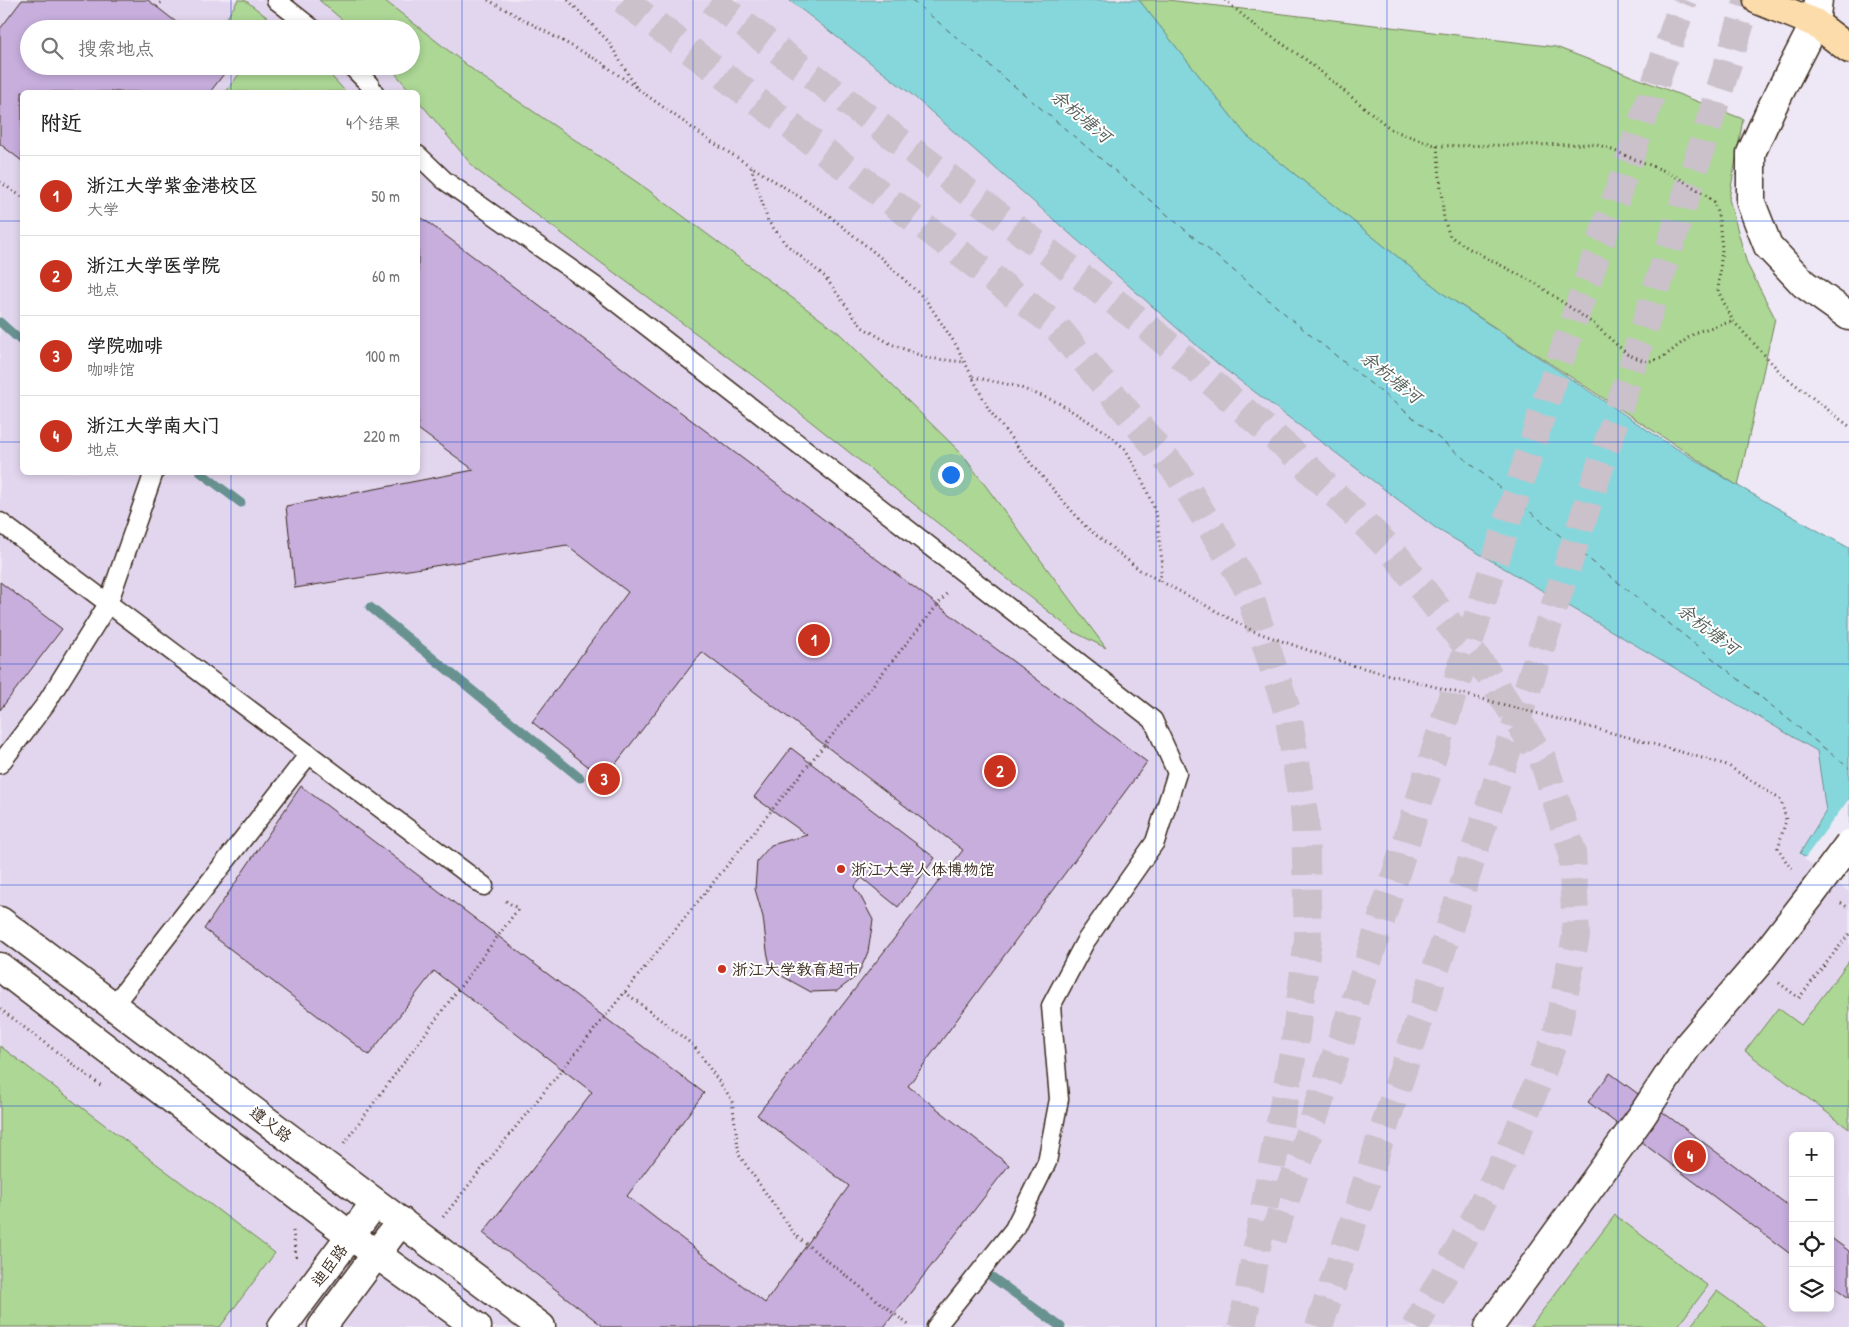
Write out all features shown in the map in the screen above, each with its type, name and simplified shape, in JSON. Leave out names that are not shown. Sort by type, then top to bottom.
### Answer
[{"type":"main road","points":[[1758,0],[1816,12],[1849,49]]},
{"type":"street","points":[[1816,12],[1751,153],[1751,203],[1768,246],[1804,284],[1849,316]]},
{"type":"street","points":[[1489,1327],[1641,1117],[1689,1044],[1756,966],[1822,896],[1849,844]]},
{"type":"street","name":"遵义路","points":[[0,921],[542,1327]]},
{"type":"street","points":[[0,967],[350,1236],[377,1253],[477,1327]]},
{"type":"street","points":[[53,1006],[75,977]]},
{"type":"street","name":"迪臣路","points":[[282,1327],[376,1203]]},
{"type":"street","name":"迪臣路","points":[[322,1327],[401,1221]]},
{"type":"lane","points":[[276,0],[302,20]]},
{"type":"lane","points":[[360,75],[373,90]]},
{"type":"lane","points":[[420,157],[444,180],[595,286],[1153,720],[1177,774],[1155,842],[1085,942],[1051,1006],[1059,1099],[1047,1162],[1014,1229],[936,1327]]},
{"type":"lane","points":[[0,764],[46,705],[108,604],[153,475]]},
{"type":"lane","points":[[0,522],[484,886]]},
{"type":"lane","points":[[113,1006],[309,754]]},
{"type":"path","points":[[157,7],[163,0]]},
{"type":"path","points":[[488,0],[599,61],[709,140],[828,214],[880,257],[926,300],[956,345],[989,410],[1032,465],[1086,527],[1140,570],[1253,632],[1348,664],[1727,765],[1781,800],[1786,820],[1778,848],[1789,866],[1797,872]]},
{"type":"path","points":[[568,0],[608,41],[638,89]]},
{"type":"path","points":[[1226,0],[1254,25],[1305,59],[1392,130],[1437,146],[1597,144],[1670,173],[1704,193],[1714,202],[1719,219],[1722,249],[1718,291],[1733,321],[1783,375],[1849,426]]},
{"type":"path","points":[[1437,146],[1444,220],[1450,236],[1468,248],[1535,283],[1594,324],[1627,354],[1647,362],[1662,358],[1696,332],[1733,321]]},
{"type":"path","points":[[750,166],[768,221],[786,244],[825,277],[862,328],[891,344],[927,358],[964,362]]},
{"type":"path","points":[[0,182],[20,196]]},
{"type":"path","points":[[972,377],[1016,386],[1057,402],[1106,432],[1126,450],[1145,486],[1157,518],[1162,562],[1160,581]]},
{"type":"path","points":[[438,1223],[963,573]]},
{"type":"path","points":[[340,1149],[518,909],[484,886]]},
{"type":"path","points":[[1822,896],[1849,908]]},
{"type":"path","points":[[1799,998],[1849,934]]},
{"type":"path","points":[[625,992],[694,1046],[732,1100],[739,1155],[796,1236],[911,1327]]},
{"type":"shaded area","points":[[0,0],[789,0],[911,94],[1219,365],[1437,529],[1817,751],[1826,811],[1800,853],[1849,890],[1849,1327],[0,1327]]},
{"type":"green space","points":[[238,0],[245,0],[271,20],[226,20]]},
{"type":"green space","points":[[319,0],[384,0],[409,20],[342,20]]},
{"type":"green space","points":[[1139,0],[1168,0],[1556,47],[1743,119],[1729,199],[1747,264],[1775,318],[1738,486],[1445,295],[1246,135]]},
{"type":"green space","points":[[420,28],[477,73],[647,189],[839,333],[962,454],[1106,648],[1074,632],[760,381],[475,169],[420,102],[420,90],[409,90],[397,75],[420,75]]},
{"type":"green space","points":[[238,75],[330,75],[344,90],[227,90]]},
{"type":"green space","points":[[1849,961],[1849,1129],[1745,1051],[1778,1008],[1801,1025]]},
{"type":"green space","points":[[0,1046],[275,1253],[220,1327],[0,1327]]},
{"type":"green space","points":[[1615,1215],[1708,1286],[1677,1327],[1530,1327]]},
{"type":"green space","points":[[1717,1291],[1766,1327],[1690,1327]]},
{"type":"water","name":"余杭塘河","points":[[789,0],[1139,0],[1246,135],[1445,295],[1661,439],[1738,486],[1849,548],[1849,890],[1800,853],[1826,811],[1817,751],[1437,529],[1219,365],[911,94]]},
{"type":"pier","points":[[1849,799],[1849,892],[1804,859]]},
{"type":"building","points":[[22,0],[148,0],[174,20],[20,20],[20,75],[223,75],[212,90],[20,90],[20,159],[0,144],[0,29]]},
{"type":"building","points":[[420,217],[1147,762],[908,1086],[1009,1165],[884,1327],[604,1327],[483,1233],[592,1092],[434,971],[369,1055],[204,929],[301,786],[704,1093],[627,1196],[765,1303],[849,1186],[757,1115],[963,850],[702,652],[604,779],[532,722],[628,592],[567,545],[295,588],[286,506],[474,470],[420,430]]},
{"type":"building","points":[[0,582],[62,629],[0,710]]},
{"type":"building","name":"浙江大学人体博物馆","points":[[791,748],[935,858],[898,907],[862,878],[854,887],[873,920],[868,952],[858,975],[837,991],[811,992],[771,970],[763,917],[755,889],[757,861],[771,845],[807,835],[754,797]]},
{"type":"building","points":[[1610,1073],[1789,1206],[1789,1253],[1588,1102]]},
{"type":"building","points":[[1834,1240],[1849,1251],[1849,1298],[1834,1287]]},
{"type":"waterway","points":[[0,322],[20,340]]},
{"type":"waterway","points":[[204,475],[241,503]]},
{"type":"waterway","points":[[370,607],[580,778]]},
{"type":"waterway","points":[[992,1277],[1061,1327]]},
{"type":"ferry route","points":[[912,0],[1309,334],[1849,768]]},
{"type":"tunnel","points":[[623,0],[1054,324],[1177,472],[1247,587],[1288,713],[1305,819],[1308,939],[1295,1042],[1242,1327]]},
{"type":"tunnel","points":[[711,0],[1143,323],[1291,451],[1394,553],[1487,672],[1543,760],[1572,851],[1576,936],[1556,1037],[1518,1132],[1469,1230],[1415,1327]]},
{"type":"tunnel","points":[[1272,1239],[1365,971],[1544,407],[1684,0]]},
{"type":"tunnel","points":[[1319,1327],[1609,439],[1748,0]]},
{"type":"place","name":"浙江大学紫金港校区","points":[[814,640]]},
{"type":"place","name":"浙江大学医学院","points":[[1000,771]]},
{"type":"place","name":"学院咖啡","points":[[604,779]]},
{"type":"place","name":"浙江大学人体博物馆","points":[[841,869]]},
{"type":"place","name":"浙江大学教育超市","points":[[722,969]]},
{"type":"place","name":"浙江大学南大门","points":[[1690,1156]]}]
